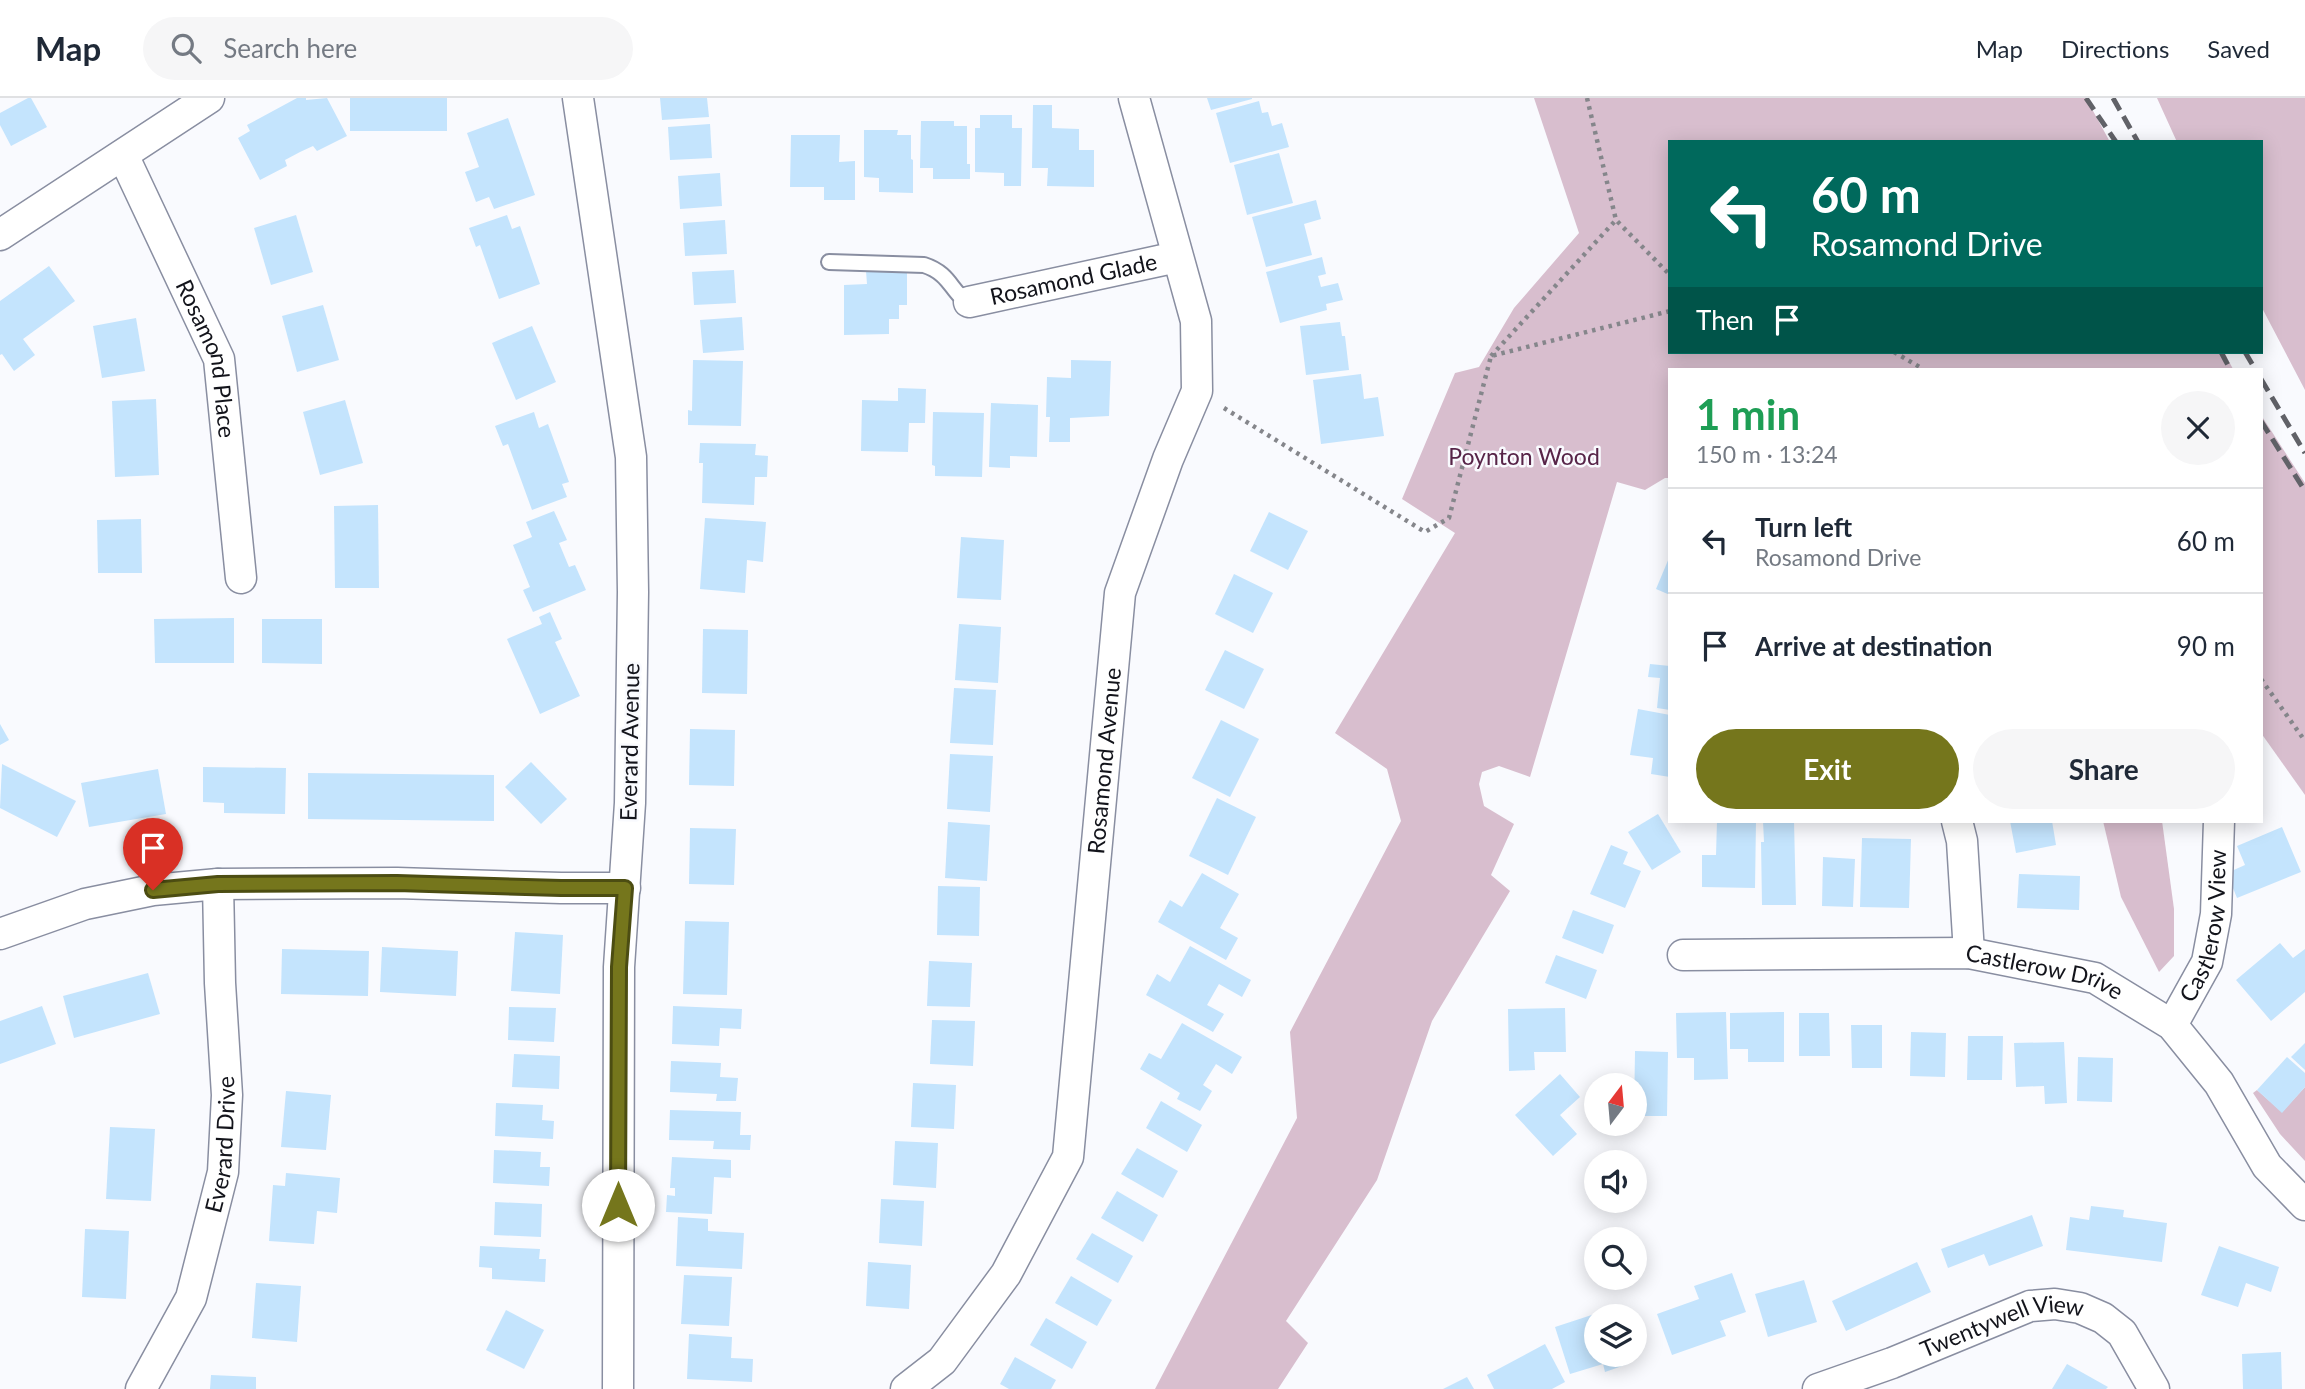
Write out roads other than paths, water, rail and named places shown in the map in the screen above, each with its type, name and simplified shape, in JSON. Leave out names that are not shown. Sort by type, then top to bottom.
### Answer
[{"type":"street","points":[[0,235],[209,98]]},
{"type":"street","name":"Everard Avenue","points":[[578,98],[631,457],[633,592],[630,803],[619,967],[618,1389]]},
{"type":"street","name":"Rosamond Avenue","points":[[906,1389],[942,1361],[1006,1274],[1068,1157],[1120,593],[1168,459],[1196,391],[1196,321],[1134,98]]},
{"type":"street","name":"Rosamond Place","points":[[123,155],[219,359],[241,578]]},
{"type":"street","name":"Rosamond Glade","points":[[969,302],[1177,257]]},
{"type":"street","points":[[1958,823],[1962,841],[1969,953]]},
{"type":"street","name":"Castlerow View","points":[[2172,1025],[2207,962],[2217,914],[2219,823]]},
{"type":"street","points":[[0,934],[85,904],[153,890],[218,884],[397,883],[625,888]]},
{"type":"street","name":"Everard Drive","points":[[141,1389],[191,1298],[223,1172],[228,1095],[220,983],[218,884]]},
{"type":"street","name":"Castlerow Drive","points":[[1683,955],[1969,953],[2095,978],[2172,1025],[2219,1083],[2267,1166],[2305,1205]]},
{"type":"street","name":"Twentywell View","points":[[1818,1389],[1892,1363],[2030,1306],[2055,1304],[2080,1308],[2103,1318],[2122,1333],[2154,1389]]},
{"type":"lane","points":[[830,262],[924,265],[938,270],[962,299],[969,302]]},
{"type":"railway","points":[[2086,98],[2115,140]]},
{"type":"railway","points":[[2113,98],[2137,140]]},
{"type":"railway","points":[[2222,354],[2229,368]]},
{"type":"railway","points":[[2246,354],[2254,368]]},
{"type":"railway","points":[[2263,382],[2305,453]]},
{"type":"railway","points":[[2263,424],[2305,491]]},
{"type":"park label","name":"Poynton Wood","points":[[1524,457]]}]
